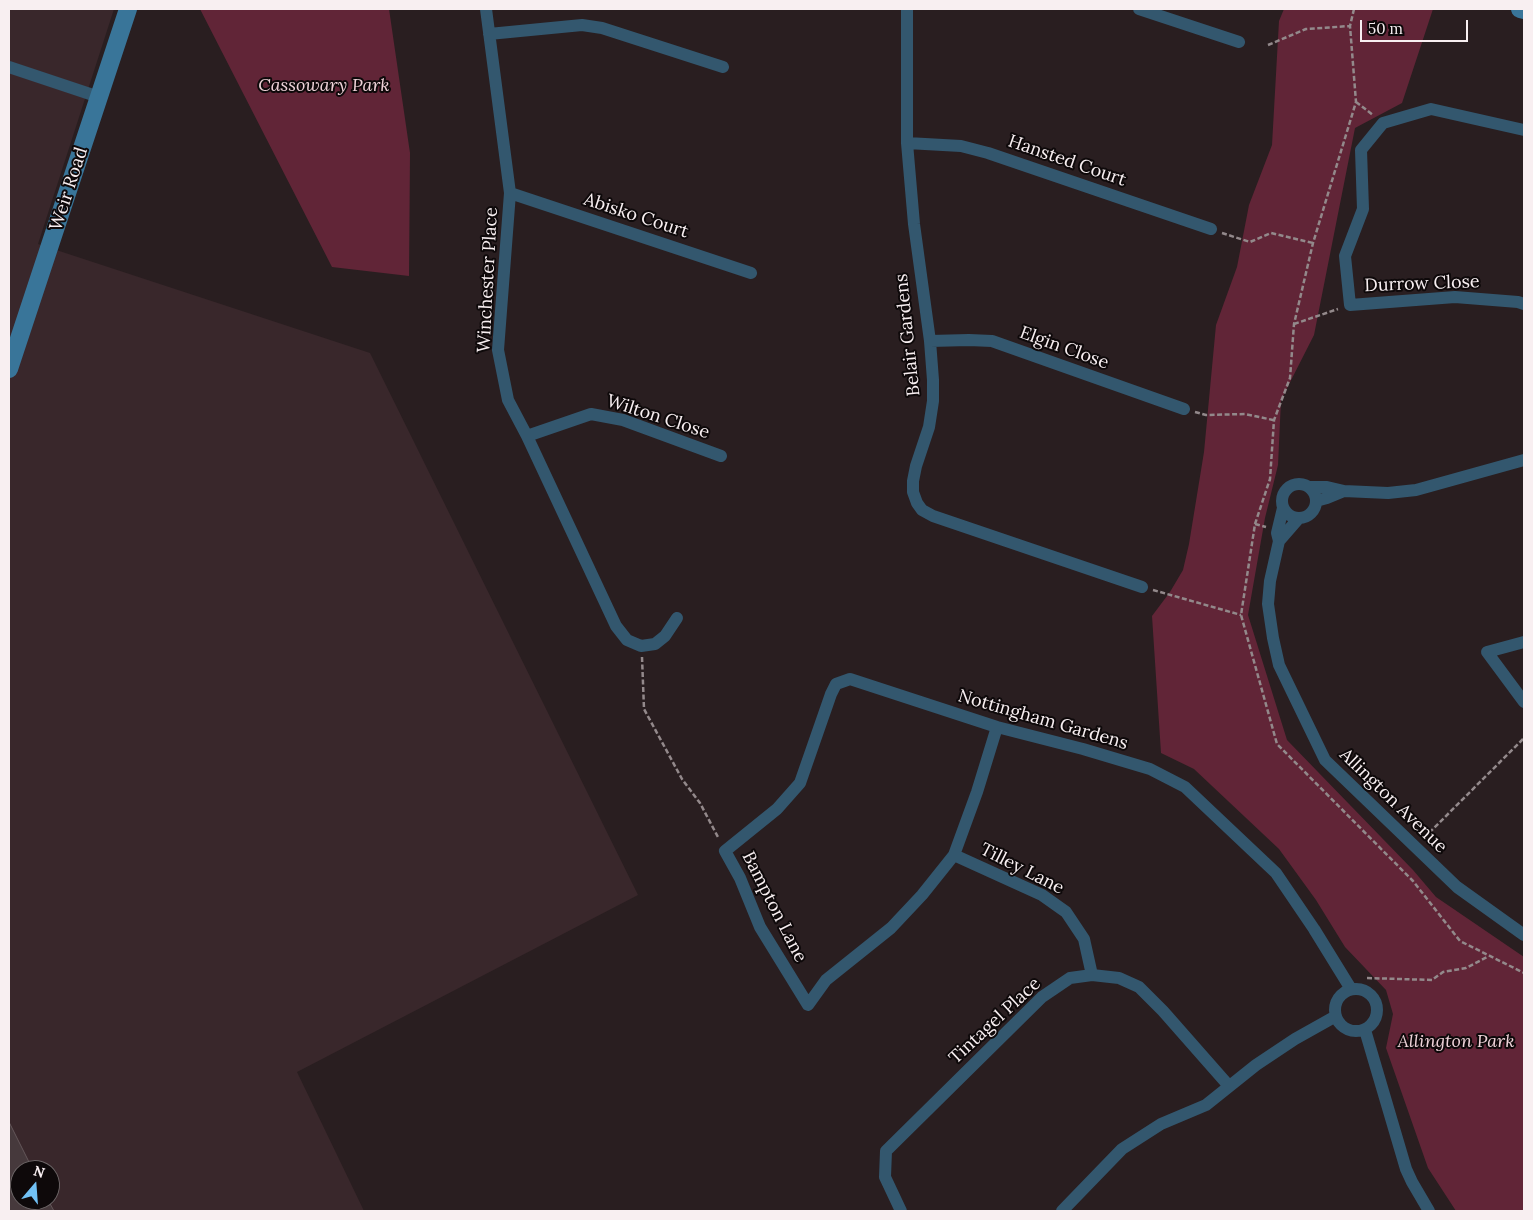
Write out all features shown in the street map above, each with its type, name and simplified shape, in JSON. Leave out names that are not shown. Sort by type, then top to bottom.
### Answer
[{"type":"street","name":"Weir Road","points":[[9,369],[128,9]]},
{"type":"street","name":"Winchester Place","points":[[486,9],[510,194],[498,350],[508,400],[527,436],[616,626],[627,640],[641,646]]},
{"type":"street","name":"Belair Gardens","points":[[907,9],[907,144],[914,224],[930,341],[933,380],[933,401],[929,427],[913,481],[913,492],[917,503],[922,510],[932,516],[956,525],[1142,587]]},
{"type":"street","points":[[1140,9],[1239,42]]},
{"type":"street","points":[[1520,9],[1524,10]]},
{"type":"street","points":[[489,34],[582,25],[592,26],[723,67]]},
{"type":"street","points":[[9,67],[99,96]]},
{"type":"street","points":[[1350,305],[1345,256],[1363,209],[1362,150],[1383,123],[1431,109],[1524,130]]},
{"type":"street","name":"Hansted Court","points":[[907,144],[961,146],[988,153],[1211,229]]},
{"type":"street","name":"Abisko Court","points":[[510,194],[751,272]]},
{"type":"street","name":"Durrow Close","points":[[1350,305],[1455,297],[1524,304]]},
{"type":"street","name":"Elgin Close","points":[[930,341],[992,341],[1184,409]]},
{"type":"street","name":"Wilton Close","points":[[527,436],[591,414],[623,420],[721,456]]},
{"type":"street","points":[[1309,487],[1314,493],[1316,501],[1313,511],[1304,517],[1291,516],[1283,508],[1282,497],[1288,487],[1298,484],[1344,491],[1388,492],[1416,490],[1524,460]]},
{"type":"street","points":[[1316,501],[1344,491]]},
{"type":"street","name":"Allington Avenue","points":[[1283,508],[1277,533],[1278,541],[1270,581],[1268,604],[1273,638],[1279,665],[1325,760],[1457,887],[1524,935]]},
{"type":"street","points":[[1278,541],[1299,518]]},
{"type":"street","points":[[641,646],[655,644],[665,636],[677,618]]},
{"type":"street","points":[[1524,642],[1487,652],[1524,702]]},
{"type":"street","name":"Nottingham Gardens","points":[[725,851],[777,809],[800,783],[831,694],[836,684],[850,679],[997,727],[1083,749],[1150,769],[1185,787],[1276,874],[1314,929],[1351,989]]},
{"type":"street","points":[[954,855],[977,792],[997,727]]},
{"type":"street","name":"Bampton Lane","points":[[725,851],[740,878],[760,927],[808,1005],[826,980],[891,928],[922,895],[954,855]]},
{"type":"street","name":"Tilley Lane","points":[[954,855],[1042,896],[1066,912],[1084,939],[1092,975]]},
{"type":"street","name":"Tintagel Place","points":[[901,1211],[885,1177],[886,1151],[1042,997],[1070,978],[1092,975],[1119,978],[1138,987],[1163,1011],[1229,1086]]},
{"type":"street","points":[[1351,989],[1368,992],[1376,1001],[1376,1018],[1370,1027],[1365,1030],[1353,1031],[1347,1029],[1338,1022],[1336,1016],[1338,1000],[1341,995],[1351,989]]},
{"type":"street","points":[[1062,1211],[1122,1149],[1161,1124],[1206,1105],[1229,1086],[1296,1039],[1336,1016]]},
{"type":"street","points":[[1365,1030],[1406,1169],[1429,1211]]},
{"type":"path","points":[[1354,9],[1350,26],[1356,102],[1313,243],[1294,324],[1290,378],[1274,420],[1270,479],[1256,524],[1241,615],[1277,744],[1413,881],[1460,942],[1524,973]]},
{"type":"path","points":[[1268,45],[1306,29],[1350,26]]},
{"type":"path","points":[[1356,102],[1383,123]]},
{"type":"path","points":[[1211,229],[1250,242],[1271,234],[1313,243]]},
{"type":"path","points":[[1294,324],[1350,305]]},
{"type":"path","points":[[1184,409],[1206,415],[1245,414],[1274,420]]},
{"type":"path","points":[[1142,587],[1241,615]]},
{"type":"path","points":[[641,646],[644,709],[682,779],[700,803],[725,851]]},
{"type":"path","points":[[1415,847],[1524,738]]},
{"type":"path","points":[[1367,978],[1432,980],[1443,972],[1466,968],[1488,956]]},
{"type":"shaded area","points":[[9,9],[114,9],[38,244],[370,353],[638,895],[297,1072],[364,1211],[9,1211]]},
{"type":"green space","name":"Cassowary Park","points":[[200,9],[389,9],[410,153],[409,276],[332,267]]},
{"type":"green space","name":"Allington Park","points":[[1284,9],[1433,9],[1402,103],[1355,128],[1314,335],[1281,400],[1278,465],[1265,518],[1248,615],[1287,740],[1413,870],[1436,897],[1524,957],[1524,1211],[1456,1211],[1428,1168],[1386,1048],[1393,1014],[1386,990],[1345,947],[1316,900],[1279,849],[1194,769],[1161,753],[1152,616],[1170,592],[1183,570],[1189,544],[1204,452],[1216,325],[1237,267],[1249,205],[1272,145],[1279,21]]},
{"type":"building","points":[[9,1122],[28,1160],[10,1160],[9,1188]]},
{"type":"building","points":[[9,1188],[10,1210],[54,1211],[9,1211]]}]
